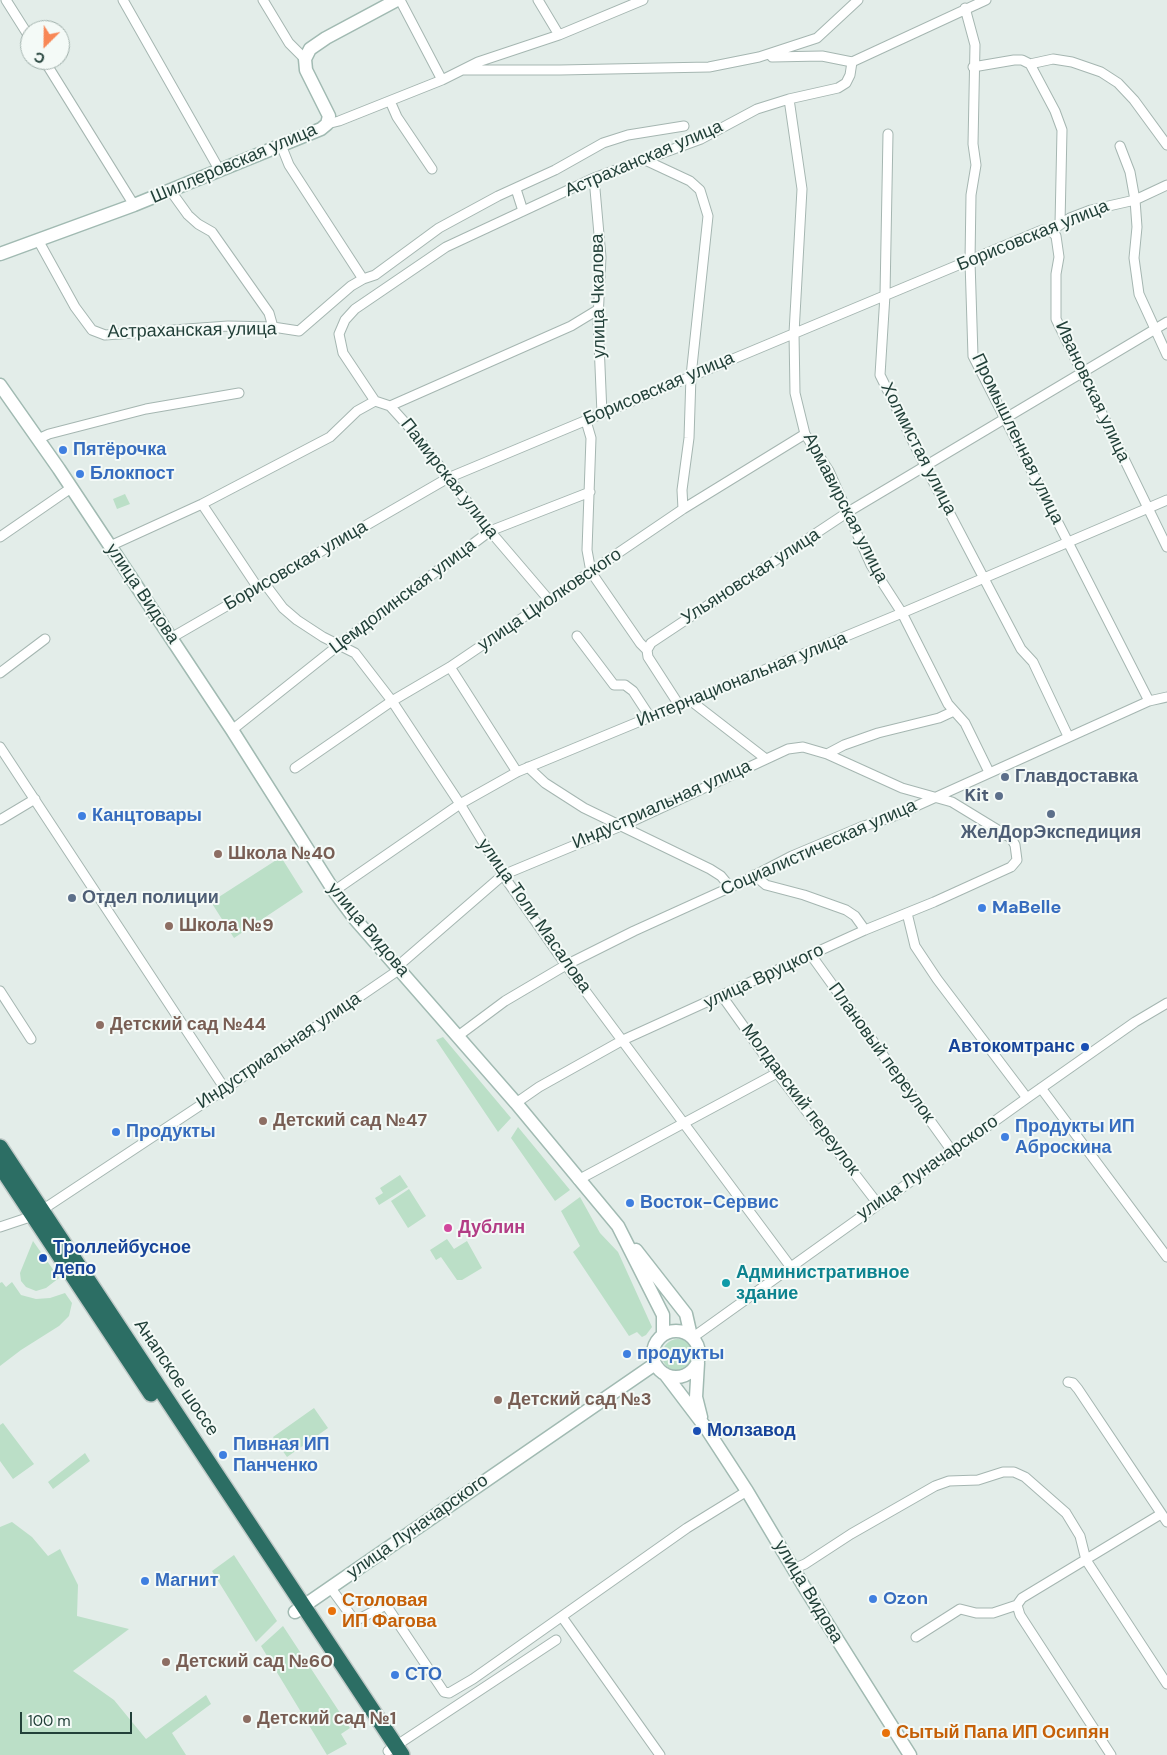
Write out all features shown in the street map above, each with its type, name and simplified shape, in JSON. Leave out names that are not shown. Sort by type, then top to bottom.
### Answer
[{"type":"highway","name":"Анапское шоссе","points":[[0,1147],[37,1213],[394,1751]]},
{"type":"highway","name":"Анапское шоссе","points":[[0,1166],[37,1213]]},
{"type":"street","points":[[6,0],[20,22]]},
{"type":"street","points":[[123,0],[220,171]]},
{"type":"street","points":[[263,0],[290,43],[305,59]]},
{"type":"street","points":[[327,124],[329,116],[327,109],[306,70],[305,59],[310,49],[326,38],[399,0],[442,80]]},
{"type":"street","points":[[538,0],[559,35]]},
{"type":"street","name":"Шиллеровская улица","points":[[0,254],[134,205],[321,129],[327,124],[340,121],[442,80],[478,62],[559,35],[644,0]]},
{"type":"street","points":[[759,57],[817,38],[858,0]]},
{"type":"street","points":[[759,57],[822,56],[852,62],[965,8],[986,0]]},
{"type":"street","name":"Промышленная улица","points":[[965,8],[974,45],[973,144],[976,165],[971,195],[970,261],[973,356],[1149,701]]},
{"type":"street","name":"Шиллеровская улица","points":[[465,70],[560,70],[710,66],[759,57]]},
{"type":"street","points":[[1030,64],[1053,59],[1072,62],[1101,72],[1118,83],[1134,100],[1167,145]]},
{"type":"street","points":[[973,68],[1014,60],[1022,60],[1030,64],[1055,111],[1062,130],[1060,224]]},
{"type":"street","name":"Астраханская улица","points":[[376,401],[343,353],[339,334],[345,320],[355,309],[446,247],[594,178],[701,139],[757,109],[789,99],[838,88],[846,83],[850,75],[852,62]]},
{"type":"street","points":[[50,70],[134,205]]},
{"type":"street","name":"Армавирская улица","points":[[789,99],[802,189],[794,333],[796,393],[805,434],[830,471],[871,565],[902,613],[948,704],[965,723],[989,772]]},
{"type":"street","points":[[390,100],[397,117],[432,169]]},
{"type":"street","name":"Астраханская улица","points":[[38,240],[74,308],[92,330],[105,335],[228,326],[273,327],[299,331],[363,278],[375,275],[439,228],[498,196],[516,189],[604,144],[628,135],[684,126]]},
{"type":"street","name":"Холмистая улица","points":[[888,134],[885,295],[880,375],[926,468],[1021,649],[1033,662],[1068,736]]},
{"type":"street","points":[[281,145],[288,165],[363,278]]},
{"type":"street","points":[[1120,146],[1130,172],[1135,200],[1136,280],[1139,294],[1167,355]]},
{"type":"street","points":[[645,160],[690,182],[700,190],[708,216],[691,376],[688,438],[682,490],[683,509]]},
{"type":"street","name":"улица Чкалова","points":[[594,178],[601,257],[599,309],[602,414]]},
{"type":"street","name":"Борисовская улица","points":[[171,638],[448,478],[1042,230],[1051,231],[1060,224],[1091,210],[1135,200],[1167,185]]},
{"type":"street","points":[[516,189],[523,211]]},
{"type":"street","points":[[170,190],[188,215],[198,224],[212,232],[269,313],[273,327]]},
{"type":"street","name":"Ивановская улица","points":[[1051,231],[1056,236],[1059,257],[1056,274],[1056,319],[1080,373],[1167,547]]},
{"type":"street","points":[[390,406],[571,326],[599,309]]},
{"type":"street","name":"Ульяновская улица","points":[[647,650],[651,643],[848,512],[926,468],[1167,322]]},
{"type":"street","name":"улица Видова","points":[[0,385],[72,488],[232,730],[334,891],[355,919],[399,967],[516,1103],[618,1226],[662,1315],[663,1335]]},
{"type":"street","points":[[38,439],[49,434],[146,409],[239,393]]},
{"type":"street","points":[[110,546],[202,504],[330,437],[357,411],[376,401]]},
{"type":"street","name":"Памирская улица","points":[[376,401],[390,406],[490,531],[549,600]]},
{"type":"street","points":[[586,420],[591,438],[587,550],[590,572],[640,643],[647,650],[648,656],[679,705]]},
{"type":"street","name":"улица Циолковского","points":[[295,768],[392,701],[450,667],[683,509],[805,434]]},
{"type":"street","points":[[0,537],[72,488]]},
{"type":"street","name":"Цемдолинская улица","points":[[232,730],[340,644],[490,531],[590,492]]},
{"type":"street","name":"Интернациональная улица","points":[[334,891],[460,804],[517,772],[902,613],[1167,500]]},
{"type":"street","name":"улица Толи Масалова","points":[[202,504],[261,586],[283,608],[323,637],[355,652],[392,701],[460,804],[503,875],[566,965],[790,1266]]},
{"type":"street","points":[[577,636],[614,685],[625,685],[633,691],[650,717]]},
{"type":"street","points":[[0,673],[45,639]]},
{"type":"street","points":[[450,667],[517,772]]},
{"type":"street","name":"Социалистическая улица","points":[[458,1036],[505,1001],[566,965],[754,876],[792,856],[861,827],[892,817],[1149,701],[1167,697]]},
{"type":"street","points":[[691,701],[766,759]]},
{"type":"street","points":[[827,754],[844,745],[878,733],[939,718],[954,711]]},
{"type":"street","points":[[0,747],[225,1089]]},
{"type":"street","name":"Индустриальная улица","points":[[0,1227],[37,1213],[225,1089],[399,967],[503,875],[620,826],[788,749],[803,747],[827,754]]},
{"type":"street","points":[[827,754],[902,788],[935,796]]},
{"type":"street","points":[[528,767],[545,783],[584,808],[710,869],[721,876],[730,887]]},
{"type":"street","name":"улица Вруцкого","points":[[516,1103],[539,1087],[623,1040],[865,930],[1011,867],[1017,860],[1018,852],[1011,838],[952,802],[935,796]]},
{"type":"street","points":[[0,820],[34,799]]},
{"type":"street","points":[[754,876],[766,885],[804,895],[846,910],[855,916],[865,930]]},
{"type":"street","points":[[907,913],[916,946],[937,979],[1027,1098]]},
{"type":"street","name":"Плановый переулок","points":[[810,955],[952,1152]]},
{"type":"street","points":[[0,991],[31,1039]]},
{"type":"street","name":"Молдавский переулок","points":[[722,996],[777,1073],[878,1204]]},
{"type":"street","name":"улица Луначарского","points":[[692,1337],[1041,1088],[1135,1022],[1167,1003]]},
{"type":"street","points":[[578,1180],[777,1073]]},
{"type":"street","points":[[1041,1088],[1167,1257]]},
{"type":"street","points":[[618,1226],[686,1314],[692,1337],[698,1348],[696,1397],[698,1412],[706,1428]]},
{"type":"street","points":[[692,1337],[677,1331],[663,1335],[653,1352],[656,1364],[706,1428]]},
{"type":"street","points":[[665,1374],[672,1376],[685,1375],[690,1372],[698,1361]]},
{"type":"street","name":"улица Луначарского","points":[[299,1609],[656,1364]]},
{"type":"street","points":[[1068,1382],[1073,1383],[1078,1389],[1167,1522]]},
{"type":"street","name":"улица Видова","points":[[706,1428],[910,1755]]},
{"type":"street","points":[[794,1569],[935,1486],[949,1481],[985,1478],[1003,1472],[1014,1472],[1025,1477],[1066,1513],[1080,1536],[1086,1560],[1167,1684]]},
{"type":"street","points":[[330,1587],[355,1621],[386,1605],[444,1692],[449,1692],[473,1679],[687,1528],[747,1491]]},
{"type":"street","points":[[916,1637],[960,1609],[976,1613],[993,1613],[1017,1605],[1022,1598],[1161,1514]]},
{"type":"street","points":[[1017,1605],[1020,1615],[1111,1755]]},
{"type":"street","points":[[562,1617],[660,1755]]},
{"type":"street","points":[[394,1751],[556,1640]]},
{"type":"green space","points":[[125,494],[130,504],[117,509],[113,499]]},
{"type":"green space","points":[[281,857],[303,892],[234,938],[211,902]]},
{"type":"green space","points":[[443,1037],[511,1118],[498,1132],[436,1040]]},
{"type":"green space","points":[[518,1127],[570,1190],[555,1201],[511,1138]]},
{"type":"green space","points":[[400,1175],[408,1187],[379,1205],[375,1198],[383,1193],[380,1188]]},
{"type":"green space","points":[[409,1189],[426,1216],[408,1228],[391,1201]]},
{"type":"green space","points":[[580,1197],[600,1233],[618,1252],[652,1327],[642,1337],[637,1332],[629,1336],[573,1252],[580,1246],[561,1211]]},
{"type":"green space","points":[[447,1239],[454,1249],[467,1241],[482,1268],[462,1280],[457,1280],[441,1257],[436,1260],[430,1250]]},
{"type":"green space","points":[[33,1241],[59,1278],[46,1288],[36,1291],[26,1287],[21,1281],[20,1273]]},
{"type":"green space","points":[[2,1282],[6,1287],[12,1282],[21,1295],[36,1299],[50,1298],[65,1293],[72,1303],[69,1316],[59,1326],[0,1366],[0,1283]]},
{"type":"green space","points":[[678,1339],[690,1343],[694,1355],[690,1367],[678,1371],[666,1367],[662,1355],[666,1343]]},
{"type":"green space","points":[[314,1408],[328,1428],[287,1457],[273,1437]]},
{"type":"green space","points":[[3,1423],[34,1464],[13,1479],[0,1461],[0,1425]]},
{"type":"green space","points":[[85,1453],[90,1461],[53,1489],[48,1482]]},
{"type":"green space","points":[[12,1522],[32,1537],[48,1556],[60,1549],[78,1585],[77,1616],[129,1629],[73,1671],[114,1700],[146,1739],[206,1695],[211,1704],[172,1733],[186,1755],[0,1755],[0,1527]]},
{"type":"green space","points":[[234,1555],[277,1621],[256,1642],[212,1571]]},
{"type":"green space","points":[[283,1626],[350,1728],[341,1734],[347,1744],[327,1755],[261,1646]]},
{"type":"place","name":"Пятёрочка","points":[[63,450]]},
{"type":"place","name":"Блокпост","points":[[80,474]]},
{"type":"place","name":"Главдоставка","points":[[1005,777]]},
{"type":"place","name":"Kit","points":[[999,796]]},
{"type":"place","name":"ЖелДорЭкспедиция","points":[[1051,814]]},
{"type":"place","name":"Канцтовары","points":[[82,816]]},
{"type":"place","name":"Школа №40","points":[[218,854]]},
{"type":"place","name":"Отдел полиции","points":[[72,898]]},
{"type":"place","name":"MaBelle","points":[[982,908]]},
{"type":"place","name":"Школа №9","points":[[169,926]]},
{"type":"place","name":"Детский сад №44","points":[[100,1025]]},
{"type":"place","name":"Автокомтранс","points":[[1085,1047]]},
{"type":"place","name":"Детский сад №47","points":[[263,1121]]},
{"type":"place","name":"Продукты","points":[[116,1132]]},
{"type":"place","name":"Продукты ИП Аброскина","points":[[1005,1137]]},
{"type":"place","name":"Восток-Сервис","points":[[630,1203]]},
{"type":"place","name":"Дублин","points":[[448,1228]]},
{"type":"place","name":"Троллейбусное депо","points":[[43,1258]]},
{"type":"place","name":"Административное здание","points":[[726,1283]]},
{"type":"place","name":"продукты","points":[[627,1354]]},
{"type":"place","name":"Детский сад №3","points":[[498,1400]]},
{"type":"place","name":"Молзавод","points":[[697,1431]]},
{"type":"place","name":"Пивная ИП Панченко","points":[[223,1455]]},
{"type":"place","name":"Магнит","points":[[145,1581]]},
{"type":"place","name":"Ozon","points":[[873,1599]]},
{"type":"place","name":"Столовая ИП Фагова","points":[[332,1611]]},
{"type":"place","name":"Детский сад №60","points":[[166,1662]]},
{"type":"place","name":"СТО","points":[[395,1675]]},
{"type":"place","name":"Детский сад №1","points":[[247,1719]]},
{"type":"place","name":"Сытый Папа ИП Осипян","points":[[886,1733]]}]
